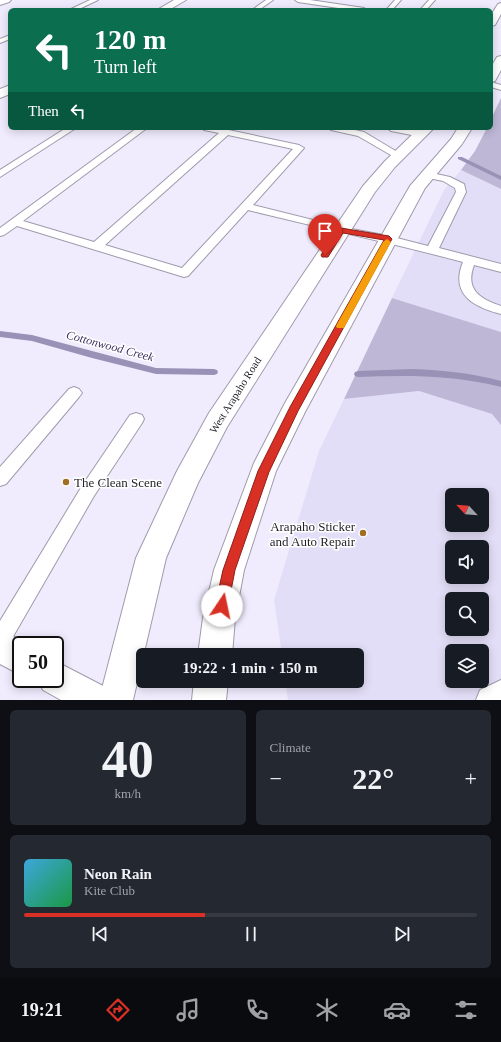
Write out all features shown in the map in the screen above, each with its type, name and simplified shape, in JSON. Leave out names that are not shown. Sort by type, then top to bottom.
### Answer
[{"type":"main road","points":[[0,2],[6,0]]},
{"type":"main road","points":[[166,8],[181,0]]},
{"type":"main road","points":[[493,20],[501,6]]},
{"type":"main road","points":[[493,74],[501,59]]},
{"type":"main road","points":[[216,648],[219,618],[229,570],[263,471],[294,410],[418,186],[446,154],[464,130]]},
{"type":"main road","name":"West Arapaho Road","points":[[116,700],[151,558],[186,478],[218,420],[341,230],[381,174],[424,131]]},
{"type":"main road","points":[[0,646],[12,653]]},
{"type":"main road","points":[[64,683],[95,700]]},
{"type":"main road","points":[[209,700],[210,688]]},
{"type":"lane","points":[[77,8],[95,0]]},
{"type":"lane","points":[[258,8],[270,0]]},
{"type":"lane","points":[[298,0],[351,8]]},
{"type":"lane","points":[[391,8],[398,0]]},
{"type":"lane","points":[[425,8],[432,0]]},
{"type":"lane","points":[[0,174],[69,130]]},
{"type":"lane","points":[[0,233],[140,130]]},
{"type":"lane","points":[[15,222],[184,273],[299,148],[216,130]]},
{"type":"lane","points":[[343,130],[361,134],[399,156]]},
{"type":"lane","points":[[413,130],[424,131]]},
{"type":"lane","points":[[97,246],[226,132]]},
{"type":"lane","points":[[427,175],[446,179],[460,186],[461,192],[432,250]]},
{"type":"lane","points":[[246,206],[341,230],[389,239],[501,268]]},
{"type":"lane","points":[[470,260],[465,274],[466,287],[470,295],[475,300],[501,310]]},
{"type":"lane","points":[[0,479],[74,393]]},
{"type":"lane","points":[[0,640],[88,492],[136,419]]},
{"type":"lane","points":[[488,700],[488,698],[501,691]]},
{"type":"shaded area","points":[[501,98],[501,189],[461,170],[475,151],[486,130],[493,130],[493,115]]},
{"type":"shaded area","points":[[461,170],[501,189],[501,332],[392,298],[444,190]]},
{"type":"shaded area","points":[[392,298],[501,332],[501,425],[492,414],[419,391],[344,399]]},
{"type":"shaded area","points":[[419,391],[492,414],[501,425],[501,700],[288,700],[286,688],[364,688],[364,648],[281,648],[274,600],[319,451],[344,399]]},
{"type":"waterway","points":[[460,158],[501,178]]},
{"type":"waterway","name":"Cottonwood Creek","points":[[0,334],[32,338],[156,371],[214,372]]},
{"type":"waterway","name":"Cottonwood Creek","points":[[358,374],[448,374],[484,379],[501,384]]},
{"type":"slow traffic","points":[[341,326],[387,242]]},
{"type":"place","name":"The Clean Scene","points":[[66,482]]},
{"type":"place","name":"Arapaho Sticker and Auto Repair","points":[[363,533]]},
{"type":"route","points":[[222,606],[229,570],[263,471],[294,410],[389,239],[341,230],[325,255]]}]
